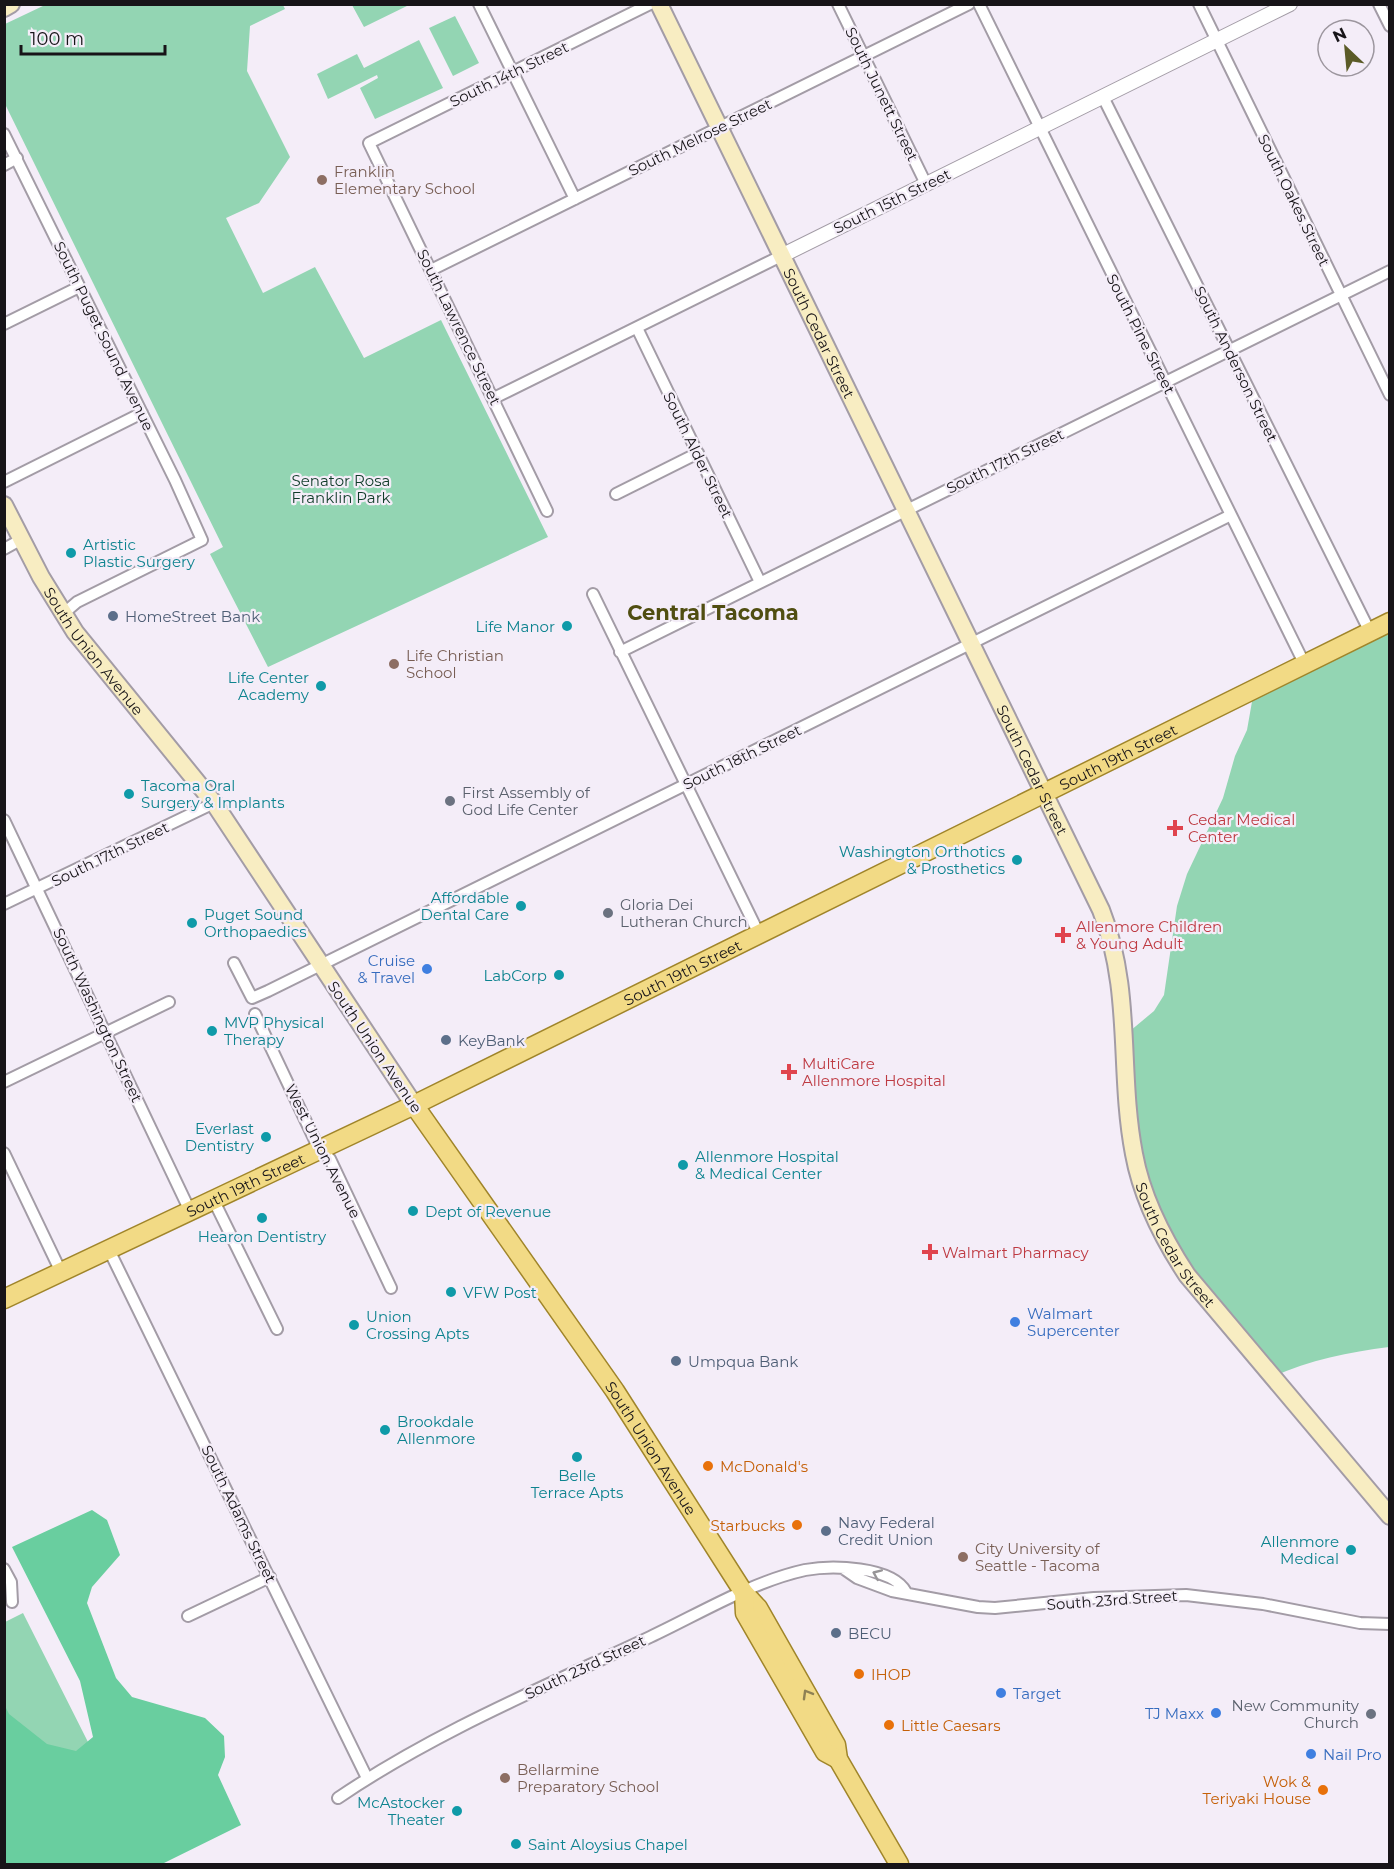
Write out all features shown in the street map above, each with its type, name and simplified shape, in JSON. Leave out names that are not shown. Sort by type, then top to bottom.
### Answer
[{"type":"main road","points":[[4,8],[11,4]]},
{"type":"main road","name":"South Cedar Street","points":[[659,4],[1094,893],[1113,942],[1121,982],[1129,1114],[1134,1154],[1149,1207],[1159,1228],[1187,1275],[1389,1516]]},
{"type":"main road","name":"South Union Avenue","points":[[4,505],[63,614],[100,665],[214,803],[414,1105],[615,1390],[744,1593],[758,1608],[836,1745],[838,1759],[899,1864]]},
{"type":"main road","name":"South 19th Street","points":[[4,1299],[414,1105],[1389,622]]},
{"type":"street","points":[[479,4],[575,199]]},
{"type":"street","name":"South 14th Street","points":[[369,144],[650,4]]},
{"type":"street","name":"South Junett Street","points":[[838,4],[926,184]]},
{"type":"street","name":"South Melrose Street","points":[[431,270],[969,4]]},
{"type":"street","name":"South Pine Street","points":[[979,4],[1304,663]]},
{"type":"street","name":"South Oakes Street","points":[[1199,4],[1389,395]]},
{"type":"street","name":"South 15th Street","points":[[494,398],[1290,4]]},
{"type":"street","points":[[1379,4],[1389,26]]},
{"type":"street","name":"South Anderson Street","points":[[1103,97],[1370,632]]},
{"type":"street","name":"South Puget Sound Avenue","points":[[4,134],[202,540],[77,602],[63,614]]},
{"type":"street","name":"South Lawrence Street","points":[[369,144],[547,511]]},
{"type":"street","points":[[4,165],[17,158]]},
{"type":"street","name":"South 17th Street","points":[[620,652],[1389,271]]},
{"type":"street","points":[[4,324],[80,287]]},
{"type":"street","name":"South Alder Street","points":[[637,328],[760,582]]},
{"type":"street","points":[[4,482],[142,414]]},
{"type":"street","points":[[616,494],[698,453]]},
{"type":"street","name":"South 18th Street","points":[[234,963],[252,998],[1231,515]]},
{"type":"street","points":[[4,549],[22,539]]},
{"type":"street","points":[[593,594],[759,934]]},
{"type":"street","name":"South 17th Street","points":[[4,904],[214,803]]},
{"type":"street","name":"South Washington Street","points":[[4,820],[190,1210]]},
{"type":"street","points":[[4,1082],[169,1002]]},
{"type":"street","name":"West Union Avenue","points":[[255,1014],[319,1149],[330,1159],[390,1288]]},
{"type":"street","points":[[4,1153],[61,1272]]},
{"type":"street","points":[[213,1199],[277,1329]]},
{"type":"street","name":"South Adams Street","points":[[109,1250],[367,1778]]},
{"type":"street","points":[[4,1569],[11,1582],[12,1602]]},
{"type":"street","name":"South 23rd Street","points":[[338,1798],[367,1778],[521,1697],[744,1593],[804,1571],[844,1569],[857,1578],[881,1587],[932,1600],[995,1608],[1142,1595],[1217,1597],[1360,1623],[1389,1624]]},
{"type":"street","points":[[188,1616],[270,1577]]},
{"type":"green space","name":"Senator Rosa Franklin Park","points":[[45,5],[283,5],[285,9],[250,26],[247,71],[290,157],[259,203],[226,218],[263,293],[315,267],[364,358],[441,320],[548,537],[268,667],[210,554],[223,547],[5,104],[5,24]]},
{"type":"green space","points":[[352,5],[409,5],[364,27]]},
{"type":"green space","points":[[455,16],[479,63],[453,76],[429,28]]},
{"type":"green space","points":[[419,40],[443,88],[375,119],[360,88],[378,78],[377,75],[328,99],[317,74],[357,54],[364,68]]},
{"type":"green space","points":[[1389,622],[1389,1347],[1330,1358],[1272,1377],[1187,1275],[1142,1183],[1130,1031],[1154,1011],[1164,995],[1177,906],[1187,874],[1223,798],[1235,756],[1247,730],[1253,696]]},
{"type":"green space","points":[[92,1510],[107,1520],[120,1555],[92,1587],[87,1603],[116,1678],[132,1697],[205,1718],[224,1736],[225,1757],[218,1775],[241,1825],[162,1864],[5,1864],[5,1706],[9,1714],[47,1744],[76,1751],[93,1737],[80,1681],[12,1547]]},
{"type":"green space","points":[[23,1613],[90,1746],[5,1788],[5,1622]]},
{"type":"place","name":"Franklin Elementary School","points":[[322,180]]},
{"type":"place","name":"Artistic Plastic Surgery","points":[[71,553]]},
{"type":"place","name":"HomeStreet Bank","points":[[113,616]]},
{"type":"place","name":"Life Manor","points":[[567,626]]},
{"type":"place","name":"Life Christian School","points":[[394,664]]},
{"type":"place","name":"Life Center Academy","points":[[321,686]]},
{"type":"place","name":"Tacoma Oral Surgery & Implants","points":[[129,794]]},
{"type":"place","name":"First Assembly of God Life Center","points":[[450,801]]},
{"type":"place","name":"Cedar Medical Center","points":[[1175,828]]},
{"type":"place","name":"Washington Orthotics & Prosthetics","points":[[1017,860]]},
{"type":"place","name":"Affordable Dental Care","points":[[521,906]]},
{"type":"place","name":"Gloria Dei Lutheran Church","points":[[608,913]]},
{"type":"place","name":"Puget Sound Orthopaedics","points":[[192,923]]},
{"type":"place","name":"Allenmore Children & Young Adult","points":[[1063,935]]},
{"type":"place","name":"Cruise & Travel","points":[[427,969]]},
{"type":"place","name":"LabCorp","points":[[559,975]]},
{"type":"place","name":"MVP Physical Therapy","points":[[212,1031]]},
{"type":"place","name":"KeyBank","points":[[446,1040]]},
{"type":"place","name":"MultiCare Allenmore Hospital","points":[[789,1072]]},
{"type":"place","name":"Everlast Dentistry","points":[[266,1137]]},
{"type":"place","name":"Allenmore Hospital & Medical Center","points":[[683,1165]]},
{"type":"place","name":"Dept of Revenue","points":[[413,1211]]},
{"type":"place","name":"Hearon Dentistry","points":[[262,1218]]},
{"type":"place","name":"Walmart Pharmacy","points":[[930,1252]]},
{"type":"place","name":"VFW Post","points":[[451,1292]]},
{"type":"place","name":"Walmart Supercenter","points":[[1015,1322]]},
{"type":"place","name":"Union Crossing Apts","points":[[354,1325]]},
{"type":"place","name":"Umpqua Bank","points":[[676,1361]]},
{"type":"place","name":"Brookdale Allenmore","points":[[385,1430]]},
{"type":"place","name":"Belle Terrace Apts","points":[[577,1457]]},
{"type":"place","name":"McDonald's","points":[[708,1466]]},
{"type":"place","name":"Starbucks","points":[[797,1525]]},
{"type":"place","name":"Navy Federal Credit Union","points":[[826,1531]]},
{"type":"place","name":"Allenmore Medical","points":[[1351,1550]]},
{"type":"place","name":"City University of Seattle - Tacoma","points":[[963,1557]]},
{"type":"place","name":"BECU","points":[[836,1633]]},
{"type":"place","name":"IHOP","points":[[859,1674]]},
{"type":"place","name":"Target","points":[[1001,1693]]},
{"type":"place","name":"TJ Maxx","points":[[1216,1713]]},
{"type":"place","name":"New Community Church","points":[[1371,1714]]},
{"type":"place","name":"Little Caesars","points":[[889,1725]]},
{"type":"place","name":"Nail Pro","points":[[1311,1754]]},
{"type":"place","name":"Bellarmine Preparatory School","points":[[505,1778]]},
{"type":"place","name":"Wok & Teriyaki House","points":[[1323,1790]]},
{"type":"place","name":"McAstocker Theater","points":[[457,1811]]},
{"type":"place","name":"Saint Aloysius Chapel","points":[[516,1844]]},
{"type":"district","name":"Central Tacoma","points":[[713,612]]}]
